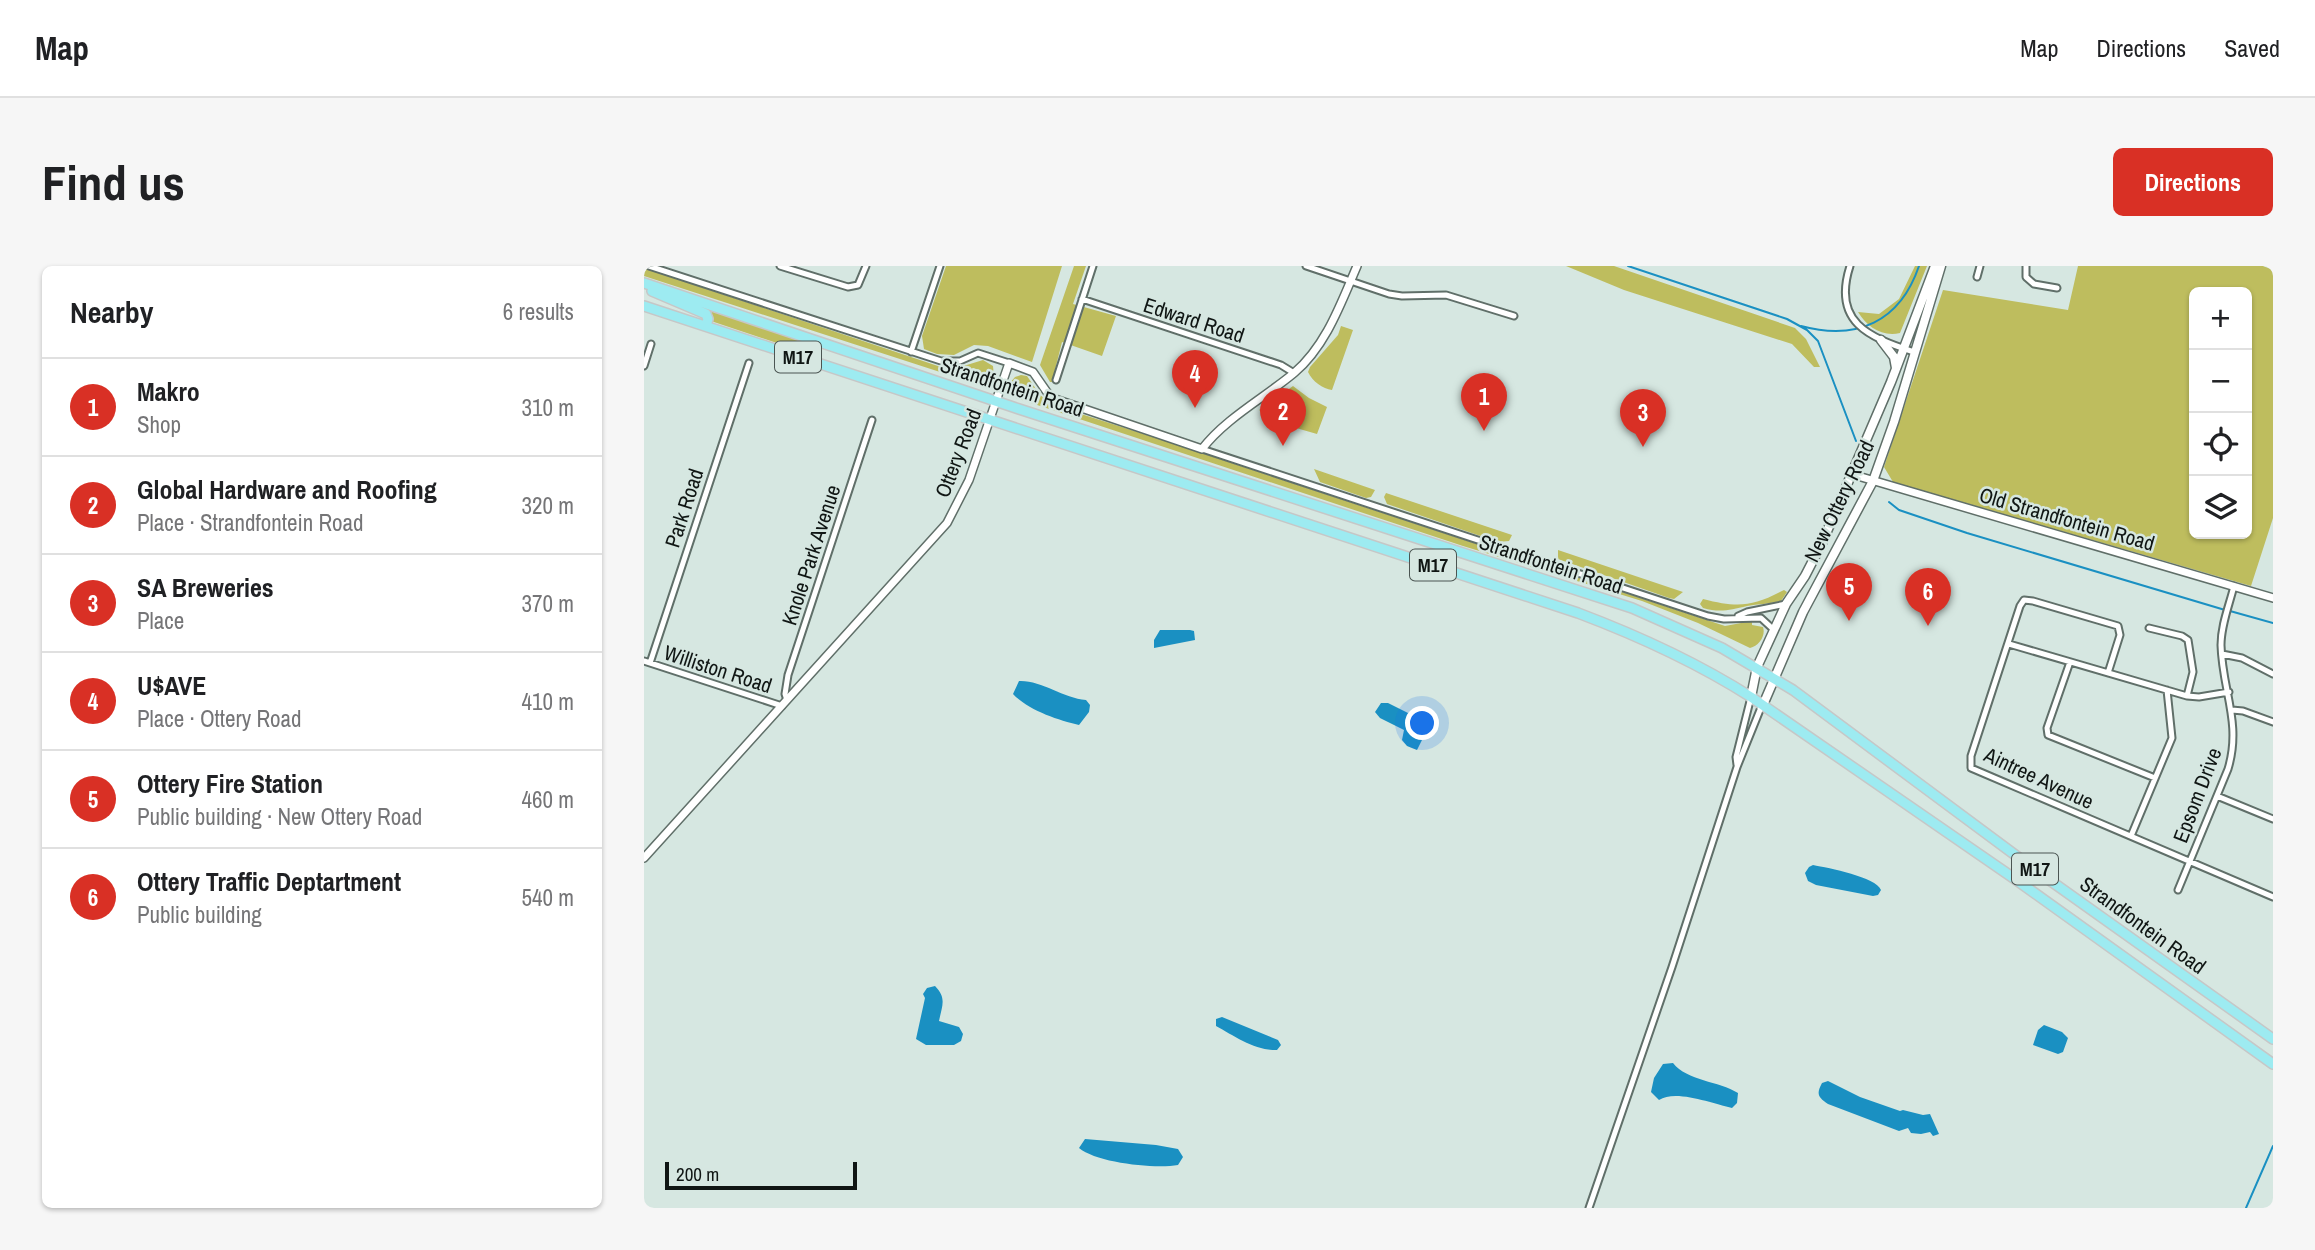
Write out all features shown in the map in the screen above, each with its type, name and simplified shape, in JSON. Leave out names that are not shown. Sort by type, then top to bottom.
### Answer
[{"type":"main road","name":"New Ottery Road","points":[[1751,697],[1757,667],[1786,604],[1813,561],[1904,349],[1935,266]]},
{"type":"main road","name":"New Ottery Road","points":[[1762,705],[1803,612],[1873,481],[1894,422],[1941,266]]},
{"type":"main road","points":[[644,285],[706,314],[706,326]]},
{"type":"main road","name":"Strandfontein Road","points":[[644,285],[1632,608],[1694,634],[1774,678],[1909,773],[2034,869],[2273,1039]]},
{"type":"main road","name":"Strandfontein Road","points":[[644,306],[1578,613],[1669,650],[1751,697],[2015,879],[2273,1064]]},
{"type":"main road","points":[[1881,340],[1895,358],[1896,368]]},
{"type":"street","points":[[649,266],[941,361],[950,362],[978,353],[985,354],[1033,372],[1055,399],[1202,449],[1215,434],[1305,363],[1325,335],[1357,266]]},
{"type":"street","points":[[780,266],[801,269],[853,287],[861,280],[866,266]]},
{"type":"street","points":[[911,352],[940,266]]},
{"type":"street","points":[[1056,380],[1093,266]]},
{"type":"street","points":[[1306,266],[1396,296],[1446,295],[1514,316]]},
{"type":"street","points":[[1850,266],[1845,281],[1844,301],[1849,314],[1881,340],[1914,352]]},
{"type":"street","points":[[1977,277],[1980,266]]},
{"type":"street","points":[[2026,266],[2026,277],[2031,283],[2057,288]]},
{"type":"street","name":"Edward Road","points":[[1082,299],[1281,365],[1294,373]]},
{"type":"street","points":[[644,366],[651,344]]},
{"type":"street","name":"Park Road","points":[[647,662],[749,363]]},
{"type":"street","name":"Ottery Road","points":[[644,858],[947,523],[963,494],[1009,363]]},
{"type":"street","name":"Knole Park Avenue","points":[[785,703],[788,675],[872,420]]},
{"type":"street","name":"Strandfontein Road","points":[[1202,449],[1708,616],[1724,619],[1761,618],[1774,630]]},
{"type":"street","name":"Old Strandfontein Road","points":[[1851,474],[2273,598]]},
{"type":"street","name":"Epsom Drive","points":[[2178,890],[2233,751],[2232,710],[2222,654],[2224,619],[2234,586]]},
{"type":"street","points":[[2108,673],[2120,635],[2118,626],[2033,601],[2022,602],[2009,644],[2070,662],[2187,696],[2199,697],[2229,692]]},
{"type":"street","name":"Strandfontein Road","points":[[1736,618],[1746,612],[1786,604]]},
{"type":"street","points":[[2149,628],[2188,640],[2193,667],[2187,696]]},
{"type":"street","name":"Aintree Avenue","points":[[2009,644],[1971,756],[1972,768],[2273,897]]},
{"type":"street","points":[[2222,654],[2242,658],[2273,674]]},
{"type":"street","name":"Williston Road","points":[[647,662],[785,703]]},
{"type":"street","points":[[2070,662],[2047,728],[2048,735],[2155,778]]},
{"type":"street","points":[[2131,836],[2172,738],[2167,690]]},
{"type":"street","points":[[1737,767],[1736,757],[1751,697]]},
{"type":"street","points":[[1589,1208],[1737,767],[1762,705]]},
{"type":"street","points":[[2232,710],[2243,711],[2273,722]]},
{"type":"street","points":[[2217,796],[2273,819]]},
{"type":"shaded area","points":[[946,266],[1062,266],[1032,362],[988,346],[974,345],[954,355],[937,354],[924,349],[922,336]]},
{"type":"shaded area","points":[[1074,266],[1086,266],[1073,304],[1116,316],[1102,356],[1062,342],[1050,382],[1040,365]]},
{"type":"shaded area","points":[[1566,266],[1614,266],[1795,328],[1806,339],[1820,367],[1814,367],[1792,344],[1624,290]]},
{"type":"shaded area","points":[[1915,266],[1927,266],[1900,333],[1887,334],[1870,326],[1858,312],[1879,314],[1899,299]]},
{"type":"shaded area","points":[[2078,266],[2263,266],[2273,270],[2273,518],[2251,586],[1893,482],[1884,467],[1943,290],[2068,310]]},
{"type":"shaded area","points":[[644,268],[938,366],[957,368],[983,360],[993,366],[994,377],[988,382],[977,384],[644,276]]},
{"type":"shaded area","points":[[695,305],[800,340],[798,350],[711,321]]},
{"type":"shaded area","points":[[1341,326],[1353,330],[1332,390],[1318,384],[1308,372],[1338,335]]},
{"type":"shaded area","points":[[1021,375],[1027,376],[1040,395],[1053,405],[1725,626],[1752,621],[1752,625],[1763,627],[1763,637],[1750,648],[1698,623],[1642,601],[1463,546],[1016,398],[1010,392],[1009,384]]},
{"type":"shaded area","points":[[1293,386],[1327,407],[1317,434],[1268,420],[1269,416],[1259,410]]},
{"type":"shaded area","points":[[1314,469],[1375,490],[1371,497],[1366,498],[1320,482]]},
{"type":"shaded area","points":[[1386,493],[1512,535],[1509,541],[1498,542],[1387,504],[1384,497]]},
{"type":"shaded area","points":[[1558,550],[1683,592],[1674,599],[1669,598],[1558,559]]},
{"type":"shaded area","points":[[1784,590],[1787,592],[1781,601],[1773,603],[1720,611],[1703,608],[1700,604],[1703,599],[1736,605],[1754,603]]},
{"type":"water","points":[[1160,630],[1194,631],[1195,640],[1154,648],[1154,640]]},
{"type":"water","points":[[1019,681],[1036,683],[1086,700],[1090,705],[1089,712],[1079,725],[1044,714],[1013,694]]},
{"type":"water","points":[[1381,703],[1388,703],[1426,722],[1426,732],[1417,750],[1407,746],[1402,740],[1404,730],[1380,718],[1375,712]]},
{"type":"water","points":[[1813,865],[1862,877],[1881,890],[1878,895],[1873,896],[1816,885],[1808,881],[1805,873]]},
{"type":"water","points":[[935,986],[942,998],[939,1021],[959,1027],[963,1034],[961,1041],[954,1045],[926,1045],[916,1039],[925,998],[923,994],[927,988]]},
{"type":"water","points":[[1222,1017],[1278,1040],[1281,1045],[1277,1050],[1269,1050],[1245,1042],[1216,1026],[1216,1019]]},
{"type":"water","points":[[2044,1025],[2062,1032],[2068,1038],[2063,1052],[2058,1054],[2033,1045],[2038,1030]]},
{"type":"water","points":[[1673,1063],[1686,1074],[1738,1093],[1737,1103],[1732,1108],[1685,1097],[1666,1097],[1659,1100],[1651,1092],[1654,1078],[1663,1064]]},
{"type":"water","points":[[1828,1081],[1860,1097],[1900,1111],[1930,1114],[1939,1134],[1933,1136],[1930,1132],[1911,1133],[1908,1128],[1899,1131],[1828,1104],[1820,1097],[1819,1090],[1822,1083]]},
{"type":"water","points":[[1085,1139],[1178,1149],[1183,1157],[1178,1165],[1168,1166],[1112,1161],[1079,1148]]},
{"type":"waterway","points":[[1628,266],[1787,319],[1807,330],[1818,341],[1856,441]]},
{"type":"waterway","points":[[1801,326],[1840,331],[1874,323],[1888,314],[1900,301],[1919,266]]},
{"type":"waterway","points":[[1889,502],[1899,510],[1967,533],[2225,610]]},
{"type":"waterway","points":[[2230,611],[2273,623]]},
{"type":"waterway","points":[[2246,1208],[2273,1146]]},
{"type":"place","name":"U$AVE","points":[[1195,408]]},
{"type":"place","name":"Makro","points":[[1484,431]]},
{"type":"place","name":"Global Hardware and Roofing","points":[[1283,446]]},
{"type":"place","name":"SA Breweries","points":[[1643,447]]},
{"type":"place","name":"Ottery Fire Station","points":[[1849,621]]},
{"type":"place","name":"Ottery Traffic Deptartment","points":[[1928,626]]}]
